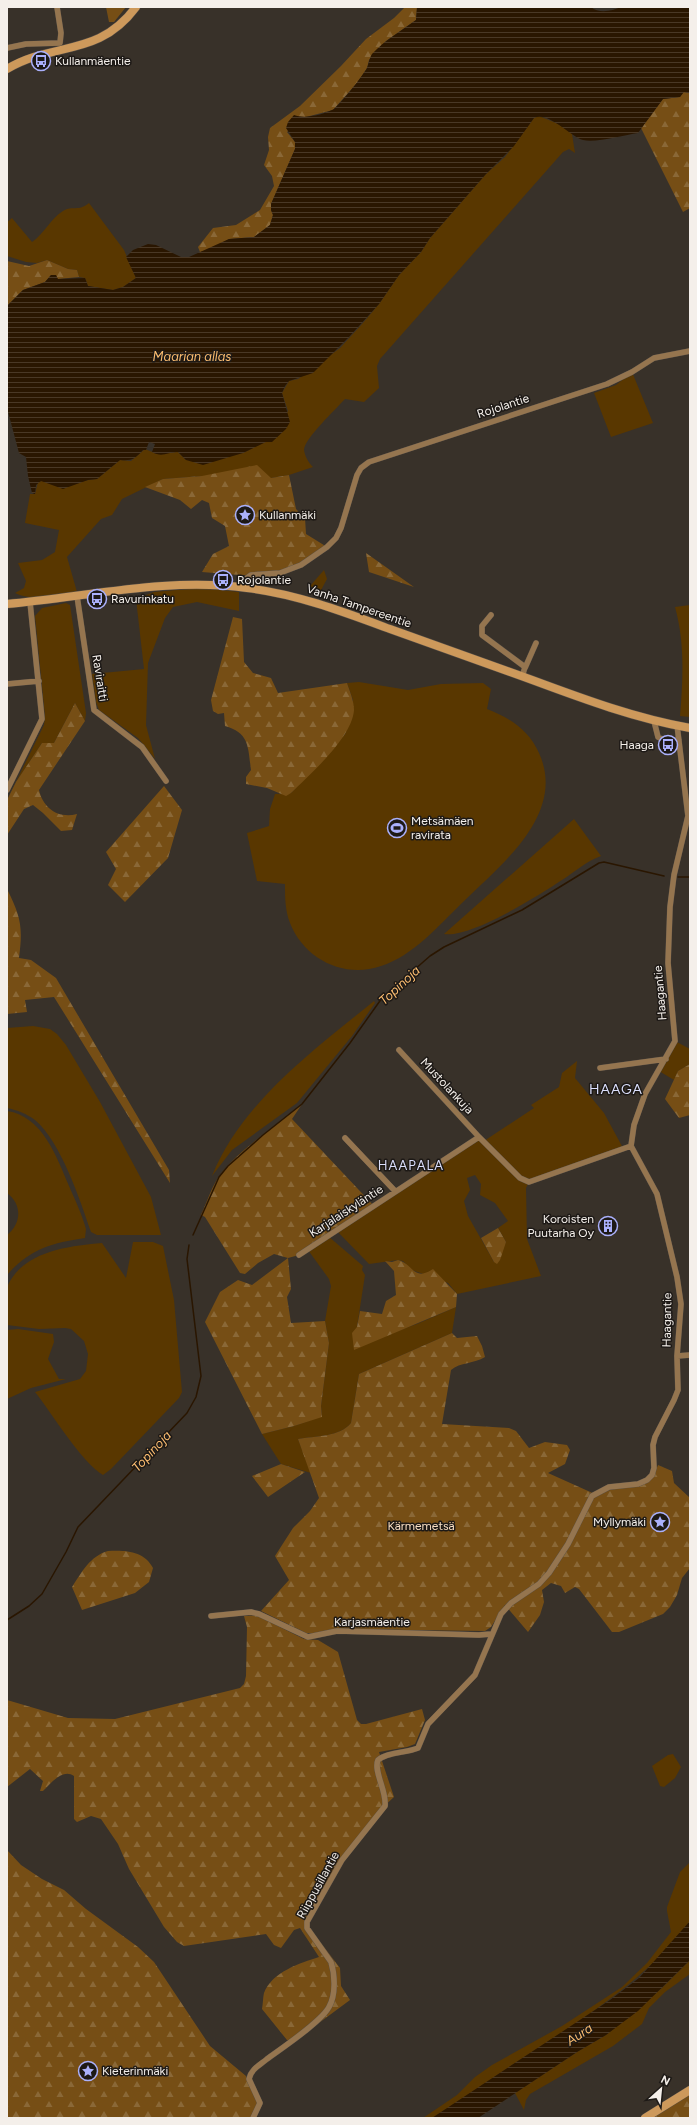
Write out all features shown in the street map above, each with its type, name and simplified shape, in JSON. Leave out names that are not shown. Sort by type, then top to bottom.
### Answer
[{"type":"main road","points":[[7,69],[21,62],[76,48],[100,39],[120,26],[136,7]]},
{"type":"main road","name":"Vanha Tampereentie","points":[[7,604],[144,588],[186,585],[246,588],[291,596],[327,607],[600,704],[654,721],[690,728]]},
{"type":"main road","points":[[645,2118],[690,2090]]},
{"type":"street","points":[[7,48],[26,44],[60,43],[61,33],[57,7]]},
{"type":"street","name":"Rojolantie","points":[[246,588],[247,578],[251,575],[280,573],[301,565],[336,538],[357,475],[361,468],[369,462],[607,384],[632,372],[654,358],[690,351]]},
{"type":"street","name":"Raviraitti","points":[[77,596],[94,710],[142,747],[166,781]]},
{"type":"street","points":[[7,790],[42,719],[30,602]]},
{"type":"street","points":[[491,615],[482,626],[482,634],[522,663],[525,668]]},
{"type":"street","points":[[522,677],[536,644]]},
{"type":"street","points":[[7,684],[39,681]]},
{"type":"street","points":[[654,721],[658,737],[666,741],[679,740]]},
{"type":"street","name":"Haagantie","points":[[491,1634],[501,1614],[511,1603],[539,1584],[549,1573],[568,1544],[592,1496],[609,1487],[638,1484],[647,1480],[652,1475],[654,1468],[653,1446],[655,1437],[678,1390],[677,1356],[681,1304],[677,1277],[657,1194],[631,1146],[632,1134],[638,1110],[645,1094],[675,1041],[668,963],[670,907],[674,874],[688,816],[678,726]]},
{"type":"street","name":"Mustolankuja","points":[[399,1050],[479,1138]]},
{"type":"street","points":[[600,1068],[666,1059]]},
{"type":"street","points":[[345,1138],[395,1192]]},
{"type":"street","points":[[479,1138],[520,1178],[529,1182],[631,1146]]},
{"type":"street","name":"Karjalaiskyläntie","points":[[299,1255],[479,1138]]},
{"type":"street","points":[[677,1356],[690,1355]]},
{"type":"street","name":"Karjasmäentie","points":[[211,1616],[251,1612],[308,1637],[337,1631],[479,1635],[491,1634]]},
{"type":"street","name":"Riippusillantie","points":[[253,2118],[260,2103],[249,2079],[253,2070],[325,2013],[330,2006],[333,1996],[333,1968],[331,1962],[307,1928],[307,1922],[342,1860],[385,1806],[386,1800],[376,1765],[378,1760],[387,1755],[418,1748],[424,1731],[433,1717],[475,1676],[491,1634]]},
{"type":"shaded area","points":[[539,116],[561,125],[572,134],[575,153],[569,149],[563,152],[380,359],[377,366],[379,388],[364,402],[345,399],[309,439],[304,450],[307,460],[313,467],[289,475],[271,478],[202,476],[163,479],[122,499],[112,515],[101,519],[67,557],[77,592],[37,597],[22,596],[15,593],[24,588],[26,581],[18,563],[42,560],[55,552],[59,530],[25,523],[30,494],[35,494],[38,482],[45,480],[62,488],[88,480],[97,479],[120,460],[131,461],[145,449],[157,454],[178,452],[186,460],[243,453],[266,441],[288,411],[282,393],[289,381],[298,379],[340,348],[379,304],[399,275],[421,252],[430,238],[486,174],[505,157],[534,118]]},
{"type":"shaded area","points":[[89,203],[124,250],[136,278],[123,287],[113,290],[88,286],[85,278],[79,277],[77,270],[68,269],[47,260],[37,263],[26,262],[7,256],[7,222],[12,218],[32,242],[63,211],[70,208],[79,208]]},
{"type":"shaded area","points":[[632,372],[653,423],[611,437],[594,393],[616,385]]},
{"type":"shaded area","points":[[324,570],[327,579],[320,592],[310,586]]},
{"type":"shaded area","points":[[200,588],[239,592],[239,611],[197,602],[173,607],[165,618],[148,663],[146,725],[155,759],[138,738],[99,710],[96,702],[92,674],[144,669],[136,599],[154,592]]},
{"type":"shaded area","points":[[66,603],[70,605],[86,713],[85,721],[75,703],[54,743],[42,743],[16,782],[44,725],[45,716],[35,616],[42,608]]},
{"type":"shaded area","points":[[690,605],[690,717],[680,716],[682,648],[675,607]]},
{"type":"shaded area","name":"Metsämäen ravirata","points":[[359,682],[408,690],[441,684],[483,683],[491,689],[487,709],[503,716],[524,731],[535,745],[539,753],[545,775],[544,797],[537,818],[525,837],[494,873],[434,930],[404,955],[381,966],[353,970],[340,968],[315,956],[296,936],[288,918],[285,884],[257,881],[247,833],[269,826],[270,809],[275,794],[291,793],[345,734],[353,700],[347,683]]},
{"type":"shaded area","points":[[574,819],[601,856],[585,864],[567,877],[521,905],[487,923],[470,930],[444,934]]},
{"type":"shaded area","points":[[374,1001],[375,1003],[352,1036],[297,1103],[232,1150],[212,1176],[225,1149],[241,1125],[260,1101],[304,1058]]},
{"type":"shaded area","points":[[33,1026],[50,1029],[57,1034],[66,1045],[100,1102],[151,1197],[161,1235],[97,1235],[91,1232],[69,1172],[53,1142],[35,1120],[22,1112],[7,1108],[7,1028]]},
{"type":"shaded area","points":[[675,1041],[690,1049],[690,1064],[678,1071],[674,1080],[659,1071]]},
{"type":"shaded area","points":[[577,1061],[575,1078],[604,1113],[623,1148],[529,1182],[526,1188],[527,1239],[541,1276],[457,1294],[448,1283],[412,1270],[403,1261],[398,1260],[369,1264],[336,1230],[479,1137],[484,1141],[534,1108],[531,1105],[559,1087],[562,1073]],"holes":[[[475,1175],[481,1184],[480,1195],[495,1203],[508,1221],[498,1228],[506,1242],[494,1262],[468,1216],[464,1201],[470,1190],[467,1178]]]},
{"type":"shaded area","points":[[7,1111],[20,1115],[30,1121],[47,1140],[54,1151],[86,1229],[85,1238],[51,1245],[33,1253],[24,1259],[7,1275],[7,1235],[12,1230],[18,1219],[18,1208],[12,1197],[7,1193]]},
{"type":"shaded area","points":[[328,1236],[363,1266],[362,1270],[365,1275],[357,1327],[391,1333],[417,1324],[456,1307],[452,1333],[359,1374],[351,1423],[346,1428],[327,1435],[298,1439],[311,1473],[281,1464],[262,1434],[294,1426],[322,1416],[321,1406],[329,1343],[325,1321],[331,1286],[329,1279],[308,1250]]},
{"type":"shaded area","points":[[133,1242],[153,1242],[163,1246],[174,1300],[182,1392],[179,1398],[111,1469],[103,1475],[95,1469],[76,1449],[35,1392],[80,1379],[86,1371],[88,1354],[84,1341],[71,1329],[39,1329],[7,1325],[6,1293],[8,1285],[15,1274],[36,1258],[49,1252],[89,1244],[102,1243],[126,1278]]},
{"type":"shaded area","points":[[18,1329],[53,1334],[54,1342],[48,1359],[59,1379],[66,1379],[31,1388],[7,1399],[7,1330]]},
{"type":"shaded area","points":[[673,1754],[681,1767],[675,1778],[664,1787],[660,1786],[652,1766],[668,1755]]},
{"type":"shaded area","points":[[690,1862],[690,1921],[655,1961],[614,1996],[571,2027],[432,2118],[423,2118],[457,2095],[475,2077],[492,2065],[562,2026],[622,1987],[647,1963],[671,1932],[667,1907],[680,1872]]},
{"type":"shaded area","points":[[690,1960],[690,1974],[665,1992],[649,2008],[642,2024],[613,2046],[530,2094],[526,2100],[524,2110],[515,2093],[577,2052],[606,2035],[662,1988]]},
{"type":"green space","points":[[106,7],[126,7],[114,22],[109,22]]},
{"type":"green space","points":[[405,7],[417,7],[416,20],[386,41],[369,60],[367,68],[357,83],[333,110],[302,118],[287,132],[295,142],[295,149],[271,204],[273,215],[270,225],[254,237],[229,239],[212,249],[200,252],[198,247],[213,228],[236,225],[260,210],[274,186],[272,176],[264,165],[269,150],[268,137],[270,128],[300,106],[366,39],[394,18]]},
{"type":"green space","points":[[683,92],[690,93],[690,208],[683,212],[641,128],[663,99],[680,97]]},
{"type":"green space","points":[[47,260],[68,269],[77,270],[79,277],[58,279],[51,275],[45,282],[23,290],[7,306],[7,261],[29,266]]},
{"type":"green space","points":[[257,465],[271,478],[289,475],[296,509],[305,518],[306,534],[327,547],[302,565],[278,573],[266,575],[240,575],[202,572],[213,554],[229,546],[225,526],[212,518],[209,503],[202,500],[191,509],[180,500],[145,487],[163,479],[202,476]]},
{"type":"green space","points":[[366,553],[414,587],[369,572]]},
{"type":"green space","points":[[233,617],[242,619],[244,662],[253,673],[271,678],[278,693],[347,683],[352,696],[354,710],[346,732],[319,766],[286,796],[267,788],[246,784],[246,777],[251,770],[246,742],[239,733],[225,726],[224,713],[218,714],[213,711],[211,700]]},
{"type":"green space","points":[[75,703],[85,721],[39,790],[44,802],[52,811],[64,815],[77,814],[72,830],[61,831],[33,805],[24,809],[7,835],[7,800],[16,782],[42,743],[54,743]]},
{"type":"green space","points":[[164,786],[182,810],[168,858],[125,902],[108,885],[116,869],[106,852]]},
{"type":"green space","points":[[7,889],[20,922],[21,938],[19,958],[31,960],[56,978],[169,1170],[170,1183],[54,997],[25,1000],[27,1012],[7,1014]]},
{"type":"green space","points":[[690,1064],[690,1115],[679,1118],[665,1099],[678,1071]]},
{"type":"green space","points":[[302,1104],[292,1119],[374,1206],[299,1255],[288,1258],[274,1254],[258,1263],[245,1274],[240,1273],[205,1217],[201,1215],[218,1178],[235,1158]]},
{"type":"green space","points":[[498,1228],[506,1242],[500,1260],[497,1264],[494,1262],[481,1238]]},
{"type":"green space","points":[[288,1258],[291,1289],[287,1297],[291,1323],[325,1321],[329,1343],[321,1406],[322,1417],[262,1434],[205,1322],[220,1292],[238,1280],[252,1285]]},
{"type":"green space","points":[[398,1260],[417,1273],[426,1273],[433,1269],[457,1294],[456,1307],[354,1350],[352,1333],[357,1327],[360,1311],[382,1314],[386,1301],[396,1295],[394,1271],[385,1261],[392,1262]]},
{"type":"green space","name":"Kärmemetsä","points":[[452,1333],[457,1338],[477,1336],[485,1357],[455,1367],[451,1370],[442,1424],[509,1428],[516,1431],[529,1448],[545,1442],[567,1445],[570,1450],[565,1464],[548,1473],[597,1495],[606,1491],[641,1484],[648,1481],[654,1474],[658,1465],[672,1471],[674,1483],[690,1498],[690,1568],[682,1578],[677,1595],[670,1607],[663,1614],[619,1632],[612,1632],[579,1589],[575,1587],[565,1593],[561,1586],[551,1583],[542,1590],[544,1602],[540,1615],[528,1632],[505,1605],[491,1627],[485,1631],[333,1629],[314,1634],[306,1633],[261,1611],[289,1580],[275,1556],[293,1528],[310,1511],[319,1498],[298,1439],[334,1433],[346,1428],[351,1423],[359,1374]]},
{"type":"green space","points":[[281,1464],[305,1472],[268,1497],[252,1476]]},
{"type":"green space","points":[[108,1551],[128,1551],[145,1558],[153,1568],[149,1582],[135,1593],[82,1610],[72,1587],[91,1561],[102,1553]]},
{"type":"green space","points":[[256,1615],[304,1639],[318,1640],[338,1652],[357,1720],[361,1724],[422,1709],[425,1720],[415,1744],[379,1752],[394,1797],[381,1809],[340,1859],[305,1922],[340,1968],[341,1986],[350,2000],[296,2040],[287,2040],[262,2009],[264,1993],[273,1979],[295,1965],[319,1957],[300,1928],[294,1930],[281,1948],[274,1945],[266,1934],[184,1946],[177,1942],[164,1927],[129,1869],[118,1844],[101,1819],[91,1816],[77,1822],[74,1819],[74,1776],[70,1774],[61,1775],[43,1791],[40,1791],[43,1781],[30,1769],[7,1787],[7,1700],[68,1718],[115,1719],[240,1688],[244,1684],[246,1676],[247,1627],[244,1616]]},
{"type":"green space","points":[[7,1850],[21,1865],[42,1879],[64,1890],[86,1909],[138,1947],[154,1962],[210,2046],[246,2076],[258,2103],[250,2118],[7,2118]]},
{"type":"green space","points":[[690,2094],[690,2118],[651,2118]]},
{"type":"water","name":"Maarian allas","points":[[417,7],[591,7],[598,11],[610,11],[621,7],[690,7],[690,93],[684,92],[680,97],[663,99],[638,133],[602,140],[583,140],[577,138],[546,118],[534,118],[514,146],[486,174],[430,238],[421,252],[399,275],[379,304],[349,337],[313,373],[289,381],[282,393],[290,422],[286,429],[272,442],[266,442],[243,453],[203,465],[186,460],[178,452],[162,455],[156,454],[152,452],[155,444],[149,442],[146,450],[143,450],[138,456],[133,459],[120,460],[97,479],[88,480],[63,489],[41,481],[36,485],[35,494],[32,493],[26,457],[19,453],[7,408],[7,306],[23,290],[45,282],[51,275],[56,275],[58,279],[85,278],[88,286],[113,290],[123,287],[136,278],[126,257],[133,250],[148,244],[156,245],[181,257],[189,257],[229,239],[254,237],[270,225],[273,215],[271,204],[295,149],[295,142],[286,128],[288,122],[294,115],[303,117],[313,116],[328,112],[335,108],[365,71],[372,54],[388,40],[416,20]]},
{"type":"water","name":"Aura","points":[[690,1921],[690,1960],[638,2011],[606,2035],[577,2052],[478,2118],[432,2118],[610,2000],[639,1978]]},
{"type":"waterway","name":"Topinoja","points":[[193,1235],[219,1177],[228,1166],[263,1135],[302,1104],[350,1043],[382,998],[430,956],[444,947],[522,910],[599,863],[604,862],[664,876]]},
{"type":"waterway","name":"Topinoja","points":[[678,877],[690,877]]},
{"type":"waterway","name":"Topinoja","points":[[7,1620],[29,1606],[42,1594],[66,1552],[78,1527],[187,1413],[196,1397],[201,1376],[187,1259],[189,1245]]},
{"type":"place","name":"Kullanmäentie","points":[[41,61]]},
{"type":"place","name":"Kullanmäki","points":[[245,515]]},
{"type":"place","name":"Rojolantie","points":[[223,580]]},
{"type":"place","name":"Ravurinkatu","points":[[97,599]]},
{"type":"place","name":"Haaga","points":[[668,745]]},
{"type":"place","name":"Metsämäen ravirata","points":[[397,828]]},
{"type":"place","name":"Koroisten Puutarha Oy","points":[[608,1226]]},
{"type":"place","name":"Myllymäki","points":[[660,1522]]},
{"type":"place","name":"Kieterinmäki","points":[[88,2071]]},
{"type":"district","name":"HAAGA","points":[[616,1089]]},
{"type":"district","name":"HAAPALA","points":[[411,1165]]}]
